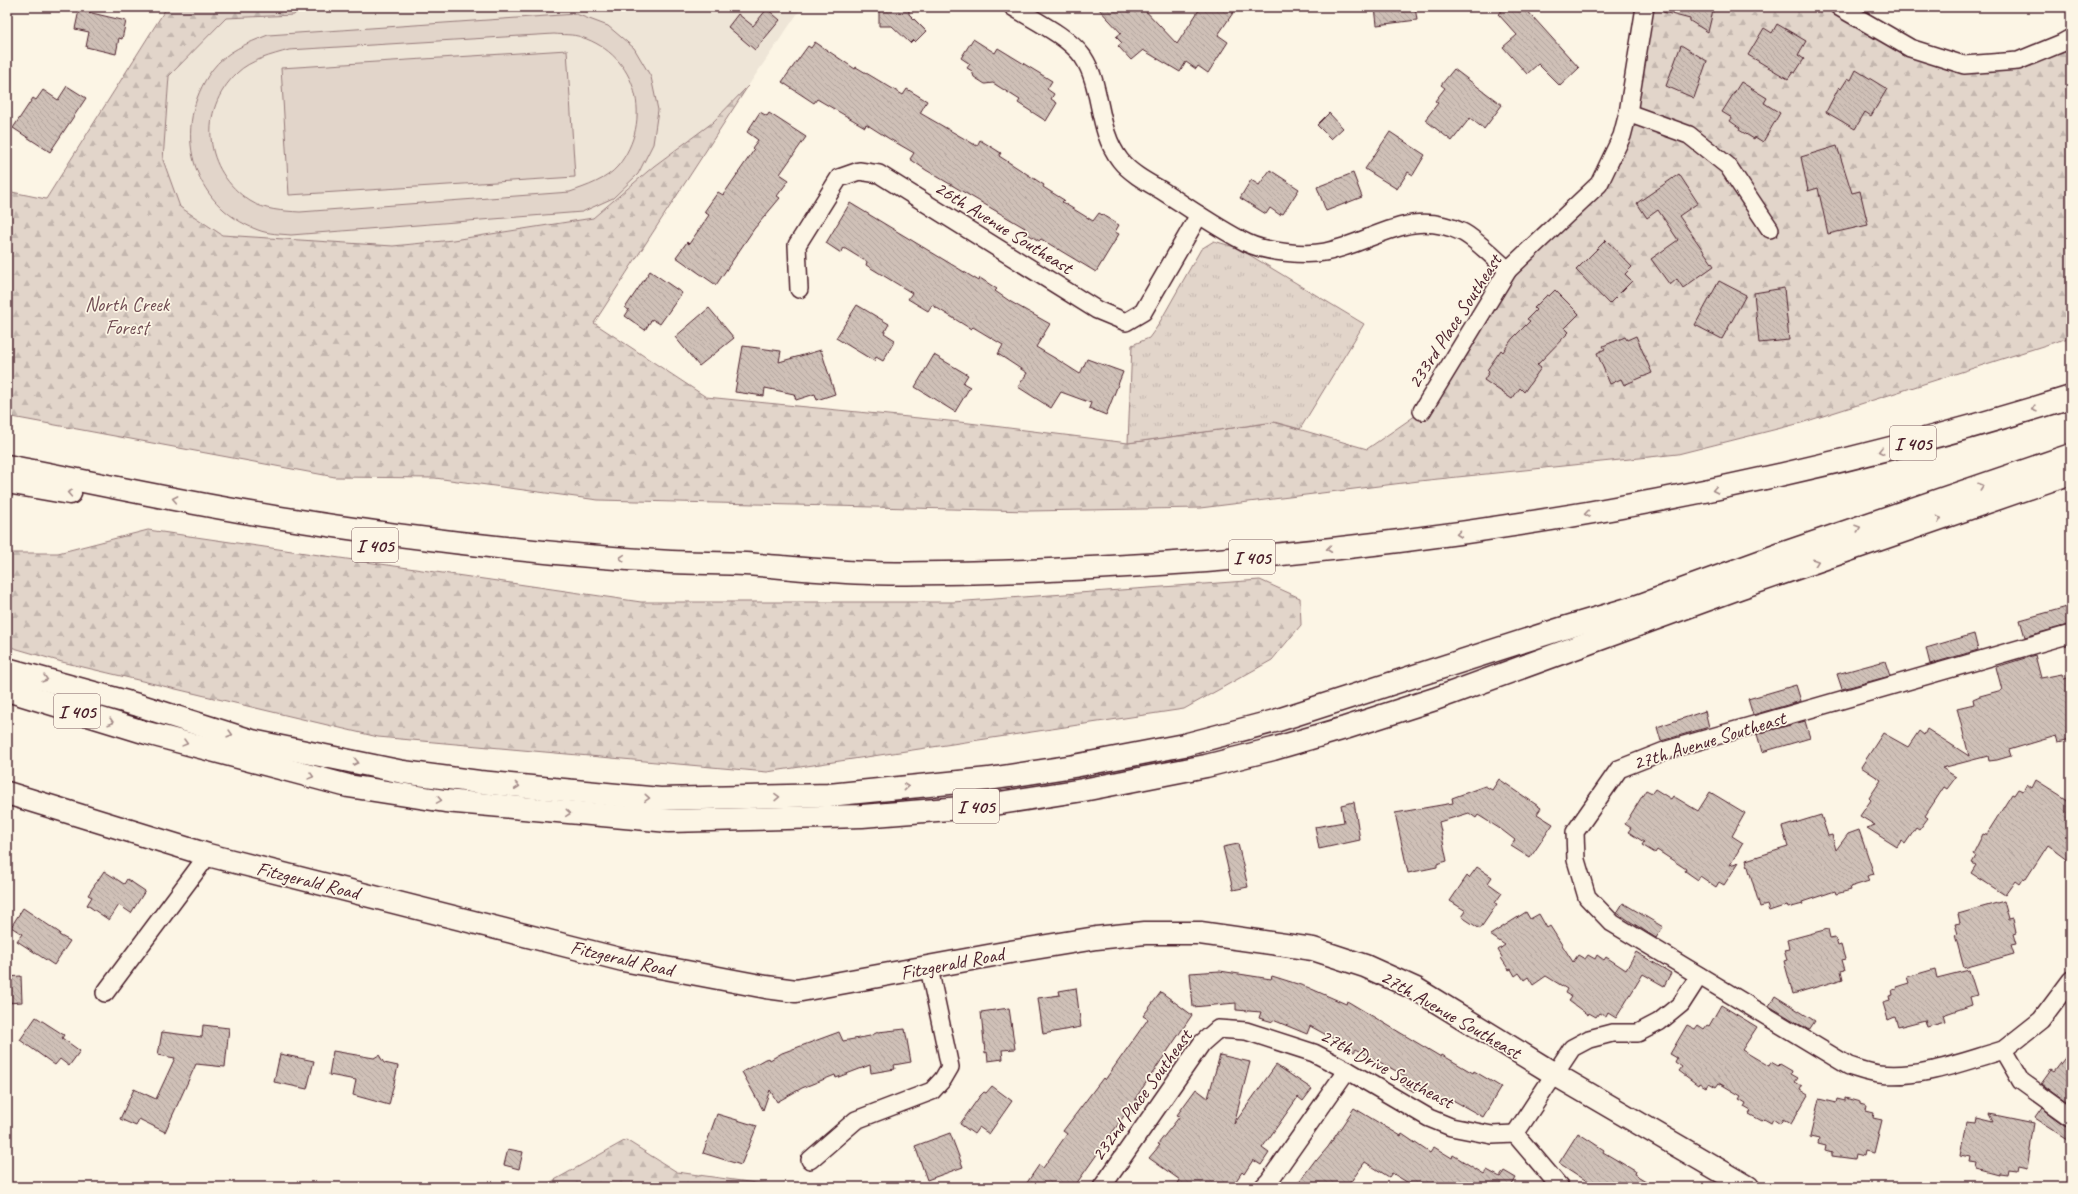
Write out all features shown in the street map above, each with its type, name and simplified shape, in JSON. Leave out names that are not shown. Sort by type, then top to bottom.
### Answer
[{"type":"main road","name":"I 405","points":[[7,466],[236,511],[396,535],[515,549],[669,562],[745,564],[871,574],[1018,572],[1138,566],[1281,555],[1464,534],[1591,514],[1753,482],[1906,445],[2071,397]]},
{"type":"main road","name":"I 405","points":[[7,669],[138,705],[252,741],[403,772],[479,782],[660,799],[829,795],[988,779],[1074,766],[1184,745],[1275,721],[1638,606],[1781,554],[2071,455]]},
{"type":"main road","name":"I 405","points":[[7,690],[147,733],[348,786],[445,801],[669,822],[862,816],[974,807],[1083,790],[1206,766],[1346,728],[1435,699],[1739,588],[2071,474]]},
{"type":"main road","name":"I 405","points":[[7,482],[279,532],[424,552],[536,564],[698,576],[745,564]]},
{"type":"main road","points":[[147,733],[179,719]]},
{"type":"main road","name":"Fitzgerald Road","points":[[7,793],[208,855],[623,960],[766,987],[796,991],[929,968],[1018,950],[1096,938],[1145,933],[1200,933],[1250,939]]},
{"type":"main road","name":"27th Avenue Southeast","points":[[1250,939],[1313,949],[1365,966],[1416,990],[1556,1075],[1748,1187]]},
{"type":"street","points":[[1013,7],[1067,41],[1083,56],[1091,76],[1106,136],[1120,161],[1137,175],[1199,215],[1248,243],[1279,252],[1325,252],[1405,224],[1436,223],[1463,233],[1508,270]]},
{"type":"street","name":"233rd Place Southeast","points":[[1422,411],[1508,270],[1599,184],[1622,136],[1628,113],[1645,7]]},
{"type":"street","points":[[1839,7],[1910,48],[1964,65],[2018,61],[2071,38]]},
{"type":"street","points":[[1628,113],[1689,135],[1728,166],[1770,229]]},
{"type":"street","name":"26th Avenue Southeast","points":[[799,289],[797,245],[839,178],[859,171],[879,174],[1096,310],[1126,322],[1143,312],[1199,215]]},
{"type":"street","name":"27th Avenue Southeast","points":[[2071,634],[1667,750],[1619,769],[1575,832],[1576,860],[1587,898],[1612,923],[1850,1066],[1879,1074],[1907,1074],[1944,1067],[2003,1050],[2041,1020],[2071,980]]},
{"type":"street","points":[[105,993],[208,855]]},
{"type":"street","points":[[810,1160],[856,1120],[932,1091],[943,1079],[950,1067],[929,968]]},
{"type":"street","points":[[1560,1187],[1515,1134],[1556,1075],[1572,1048],[1589,1039],[1612,1033],[1638,1032],[1659,1022],[1681,1004],[1699,976]]},
{"type":"street","name":"27th Drive Southeast","points":[[1218,1029],[1246,1031],[1314,1053],[1429,1118],[1451,1127],[1492,1135],[1515,1134]]},
{"type":"street","name":"232nd Place Southeast","points":[[1102,1187],[1202,1043],[1218,1029]]},
{"type":"street","points":[[2003,1050],[2021,1081],[2071,1117]]},
{"type":"street","points":[[1263,1187],[1269,1181],[1346,1070]]},
{"type":"shaded area","points":[[300,7],[802,7],[748,86],[712,123],[654,166],[593,218],[453,240],[393,246],[222,235],[180,207],[163,160],[169,76],[226,18],[294,15]]},
{"type":"green space","name":"North Creek Forest","points":[[167,7],[300,7],[294,15],[226,18],[169,76],[163,160],[180,207],[222,235],[393,246],[453,240],[593,218],[654,166],[712,123],[748,86],[594,323],[706,397],[969,423],[1128,443],[1274,422],[1367,449],[1422,411],[1508,270],[1599,184],[1622,136],[1645,7],[1840,7],[1964,65],[2071,47],[2071,337],[1801,423],[1678,454],[1419,481],[1200,508],[1029,511],[598,500],[435,478],[335,477],[7,416],[7,191],[46,199]]},
{"type":"green space","points":[[576,14],[608,26],[634,48],[651,77],[658,110],[653,144],[638,174],[613,198],[582,212],[291,235],[274,234],[258,230],[235,218],[216,202],[203,183],[194,162],[191,139],[192,116],[199,92],[218,63],[245,45],[268,35]],"holes":[[[554,34],[581,37],[600,46],[616,58],[627,74],[634,91],[637,110],[635,129],[629,148],[618,166],[602,179],[576,190],[570,192],[300,212],[274,210],[255,204],[235,188],[223,174],[215,157],[211,140],[211,122],[216,105],[224,88],[242,68],[262,58],[289,50]]]},
{"type":"green space","points":[[567,50],[575,177],[289,195],[281,68]]},
{"type":"green space","points":[[1214,241],[1238,248],[1364,324],[1300,429],[1274,422],[1128,443],[1132,345],[1149,338],[1157,327],[1201,249]]},
{"type":"green space","points":[[148,530],[641,602],[953,602],[1260,580],[1300,598],[1301,625],[1272,660],[1184,709],[767,772],[378,737],[62,662],[7,646],[7,553],[58,553]]},
{"type":"green space","points":[[626,1140],[677,1172],[784,1187],[542,1187]]},
{"type":"building","points":[[879,7],[909,7],[909,14],[926,31],[915,42],[913,40],[910,43],[892,26],[879,26]]},
{"type":"building","points":[[1097,7],[1142,7],[1177,44],[1201,7],[1237,7],[1218,35],[1228,42],[1208,73],[1198,66],[1196,69],[1186,62],[1180,72],[1143,50],[1131,60],[1118,46],[1122,43],[1116,37],[1121,33]]},
{"type":"building","points":[[1375,7],[1415,7],[1417,20],[1377,25]]},
{"type":"building","points":[[1506,7],[1524,7],[1579,68],[1560,86],[1538,64],[1527,74],[1503,47],[1517,35],[1498,14]]},
{"type":"building","points":[[1663,7],[1714,7],[1708,32],[1690,21],[1690,19],[1663,12]]},
{"type":"building","points":[[767,9],[780,20],[755,50],[728,27],[738,14],[753,26]]},
{"type":"building","points":[[79,10],[126,21],[122,39],[119,38],[116,54],[86,47],[89,32],[75,29]]},
{"type":"building","points":[[1777,24],[1806,41],[1798,55],[1804,59],[1795,73],[1793,72],[1788,79],[1748,55],[1764,28],[1772,33]]},
{"type":"building","points":[[973,39],[995,53],[998,48],[1052,81],[1047,89],[1054,94],[1051,99],[1057,103],[1046,121],[1018,103],[1020,100],[993,83],[985,84],[974,77],[972,71],[967,68],[970,64],[961,58]]},
{"type":"building","points":[[815,42],[855,69],[856,67],[903,95],[907,89],[927,101],[920,113],[977,146],[980,140],[1001,153],[999,156],[1044,185],[1043,187],[1064,200],[1062,202],[1093,221],[1099,213],[1119,225],[1115,232],[1119,234],[1096,272],[1041,239],[1039,241],[1023,231],[1025,228],[926,170],[910,159],[914,153],[866,124],[865,127],[817,99],[814,103],[782,82],[808,46],[811,48]]},
{"type":"building","points":[[1681,45],[1707,61],[1694,98],[1666,86]]},
{"type":"building","points":[[1454,69],[1502,105],[1484,129],[1470,118],[1452,141],[1425,120],[1438,103],[1435,101],[1445,88],[1441,85]]},
{"type":"building","points":[[1856,70],[1887,89],[1871,116],[1865,112],[1855,129],[1826,112],[1839,87],[1841,89],[1848,78],[1851,80]]},
{"type":"building","points":[[1741,82],[1767,98],[1764,103],[1780,113],[1763,142],[1755,137],[1754,139],[1739,130],[1740,128],[1730,121],[1732,118],[1722,112]]},
{"type":"building","points":[[67,86],[86,98],[50,152],[13,128],[33,98],[36,100],[43,90],[58,100]]},
{"type":"building","points":[[760,112],[767,116],[769,113],[806,137],[780,174],[789,180],[777,196],[780,198],[754,229],[716,285],[676,257],[687,242],[689,244],[709,215],[704,212],[718,192],[723,195],[754,150],[752,148],[758,140],[747,132]]},
{"type":"building","points":[[1329,113],[1343,128],[1331,139],[1317,125]]},
{"type":"building","points":[[1390,132],[1425,155],[1413,175],[1408,172],[1397,189],[1365,169]]},
{"type":"building","points":[[1837,146],[1852,193],[1860,191],[1868,225],[1828,234],[1818,188],[1808,191],[1801,157]]},
{"type":"building","points":[[1270,170],[1299,189],[1283,214],[1281,213],[1280,215],[1270,208],[1266,214],[1240,198],[1251,180],[1259,185]]},
{"type":"building","points":[[1353,173],[1362,197],[1326,211],[1317,187]]},
{"type":"building","points":[[1679,174],[1698,203],[1679,216],[1714,266],[1683,288],[1677,279],[1670,285],[1651,259],[1678,240],[1658,210],[1647,218],[1637,203]]},
{"type":"building","points":[[850,203],[979,281],[980,278],[997,289],[995,291],[1011,302],[1050,324],[1036,347],[1080,374],[1087,359],[1123,372],[1106,415],[1089,408],[1091,403],[1061,392],[1051,408],[1018,387],[1027,373],[998,354],[1003,345],[973,327],[971,329],[932,305],[928,311],[908,299],[912,293],[866,265],[867,262],[844,248],[841,253],[826,243]]},
{"type":"building","points":[[1606,240],[1632,267],[1625,274],[1632,281],[1609,304],[1576,270]]},
{"type":"building","points":[[650,271],[682,293],[660,324],[652,319],[645,330],[625,316],[629,310],[625,308]]},
{"type":"building","points":[[1719,281],[1746,295],[1722,339],[1695,325]]},
{"type":"building","points":[[1784,288],[1789,340],[1759,343],[1754,293]]},
{"type":"building","points":[[1555,290],[1579,314],[1565,328],[1569,332],[1537,365],[1541,368],[1524,392],[1520,388],[1512,399],[1484,380],[1489,372],[1487,370],[1501,350],[1503,352],[1512,339],[1530,321],[1527,319],[1536,310],[1534,308],[1547,295],[1549,296]]},
{"type":"building","points":[[857,305],[889,324],[884,333],[895,340],[883,361],[876,357],[874,361],[836,338]]},
{"type":"building","points":[[709,308],[734,338],[699,366],[675,337]]},
{"type":"building","points":[[1636,336],[1652,373],[1624,385],[1621,379],[1610,384],[1597,353],[1605,349],[1603,346],[1625,337],[1627,340]]},
{"type":"building","points":[[743,346],[781,351],[779,362],[821,350],[835,394],[817,400],[815,394],[796,400],[794,394],[765,388],[764,396],[735,392]]},
{"type":"building","points":[[934,355],[968,375],[963,383],[970,387],[955,412],[915,387]]},
{"type":"building","points":[[2067,607],[2071,624],[2025,637],[2020,620]]},
{"type":"building","points":[[1974,634],[1978,650],[1930,664],[1926,648]]},
{"type":"building","points":[[2035,655],[2041,678],[2062,674],[2064,678],[2071,676],[2071,739],[2058,742],[2056,736],[2009,750],[2011,756],[1997,760],[1989,761],[1988,756],[1942,768],[1956,777],[1947,789],[1944,787],[1925,816],[1928,818],[1919,830],[1916,828],[1905,844],[1901,841],[1897,847],[1867,828],[1875,825],[1860,816],[1871,800],[1869,798],[1881,780],[1861,767],[1883,733],[1908,747],[1919,731],[1924,735],[1927,729],[1969,756],[1957,708],[1974,704],[1973,699],[1980,696],[2002,690],[1996,667]]},
{"type":"building","points":[[1885,661],[1890,676],[1842,689],[1837,674]]},
{"type":"building","points":[[1796,685],[1801,701],[1753,715],[1748,699]]},
{"type":"building","points":[[1705,711],[1709,727],[1661,741],[1657,727]]},
{"type":"building","points":[[1805,721],[1810,738],[1762,752],[1757,734]]},
{"type":"building","points":[[1499,779],[1541,808],[1537,814],[1553,824],[1530,858],[1511,846],[1515,840],[1502,830],[1478,815],[1476,818],[1469,813],[1439,822],[1447,861],[1437,864],[1437,867],[1408,873],[1395,813],[1453,803],[1452,798],[1485,786],[1492,790]]},
{"type":"building","points":[[2036,780],[2071,802],[2071,862],[2048,845],[2026,879],[2023,878],[2019,884],[2015,881],[2005,895],[1971,873],[1976,865],[1972,863],[1976,856],[1973,854],[1983,834],[1986,835],[2012,794],[2014,795],[2018,789],[2023,791],[2027,784],[2032,788]]},
{"type":"building","points":[[1655,789],[1671,799],[1673,796],[1698,811],[1710,792],[1745,813],[1732,836],[1743,843],[1730,865],[1739,862],[1724,885],[1719,882],[1716,887],[1700,876],[1698,880],[1685,871],[1686,869],[1657,850],[1655,853],[1642,845],[1644,842],[1628,832],[1631,828],[1625,824],[1646,790],[1652,793]]},
{"type":"building","points":[[1354,802],[1360,840],[1319,849],[1315,827],[1344,822],[1341,805]]},
{"type":"building","points":[[1821,815],[1828,836],[1832,835],[1836,850],[1848,834],[1859,830],[1874,874],[1867,876],[1869,881],[1850,887],[1851,890],[1836,894],[1835,891],[1802,902],[1803,904],[1788,908],[1787,905],[1769,911],[1767,905],[1760,907],[1746,860],[1788,847],[1782,827]]},
{"type":"building","points":[[1238,844],[1248,887],[1233,890],[1223,847]]},
{"type":"building","points":[[1477,867],[1492,877],[1488,883],[1502,893],[1495,903],[1497,904],[1480,929],[1462,917],[1466,911],[1450,901],[1467,876],[1469,878]]},
{"type":"building","points":[[104,871],[124,884],[127,879],[145,891],[131,913],[119,905],[109,920],[87,905],[92,897],[88,895]]},
{"type":"building","points":[[2004,901],[2009,920],[2013,919],[2016,933],[2013,934],[2016,944],[2011,945],[2014,954],[1964,968],[1955,935],[1958,934],[1955,924],[1960,923],[1958,914]]},
{"type":"building","points":[[1623,903],[1663,927],[1656,938],[1617,913]]},
{"type":"building","points":[[23,908],[60,933],[59,935],[70,941],[54,965],[17,941],[22,934],[11,927]]},
{"type":"building","points":[[1526,912],[1530,919],[1539,914],[1547,928],[1550,926],[1573,962],[1578,955],[1585,959],[1588,955],[1595,959],[1597,955],[1604,960],[1606,957],[1626,970],[1636,952],[1671,973],[1664,986],[1643,974],[1616,1018],[1608,1013],[1606,1017],[1599,1013],[1596,1017],[1589,1013],[1588,1015],[1569,1001],[1572,997],[1565,993],[1567,989],[1546,976],[1533,985],[1528,977],[1524,980],[1519,973],[1515,976],[1501,958],[1502,957],[1498,950],[1505,945],[1490,935]]},
{"type":"building","points":[[1828,929],[1830,938],[1835,937],[1838,946],[1841,945],[1845,959],[1842,960],[1845,970],[1841,971],[1843,979],[1793,994],[1784,961],[1787,960],[1784,950],[1789,949],[1787,940]]},
{"type":"building","points":[[1935,969],[1937,978],[1969,970],[1977,995],[1970,997],[1972,1005],[1943,1015],[1945,1022],[1927,1027],[1925,1020],[1898,1027],[1895,1017],[1888,1020],[1883,1003],[1890,1001],[1889,996],[1893,995],[1892,990],[1897,989],[1896,987],[1909,983],[1907,977]]},
{"type":"building","points":[[1220,971],[1271,979],[1272,976],[1307,987],[1346,1004],[1347,1001],[1441,1057],[1442,1055],[1501,1087],[1483,1117],[1451,1099],[1446,1106],[1416,1088],[1414,1092],[1401,1084],[1407,1077],[1356,1049],[1354,1052],[1342,1046],[1343,1044],[1310,1026],[1307,1034],[1273,1020],[1273,1022],[1259,1018],[1261,1012],[1236,1010],[1236,1003],[1193,1007],[1190,973]]},
{"type":"building","points":[[21,976],[22,1002],[7,1003],[7,977]]},
{"type":"building","points":[[1076,988],[1081,1027],[1043,1034],[1038,998],[1060,995],[1059,991]]},
{"type":"building","points":[[1161,992],[1192,1015],[1135,1099],[1139,1101],[1130,1115],[1126,1113],[1074,1187],[1024,1187],[1039,1165],[1043,1168],[1067,1134],[1063,1131],[1103,1078],[1105,1080],[1148,1019],[1143,1016]]},
{"type":"building","points":[[1775,996],[1815,1021],[1809,1030],[1769,1006]]},
{"type":"building","points":[[1721,1005],[1757,1027],[1742,1050],[1769,1066],[1771,1062],[1778,1066],[1780,1064],[1792,1071],[1791,1074],[1798,1078],[1795,1082],[1802,1086],[1800,1090],[1808,1095],[1791,1124],[1783,1119],[1780,1124],[1773,1119],[1771,1123],[1764,1119],[1762,1121],[1749,1114],[1751,1111],[1744,1107],[1746,1103],[1739,1099],[1741,1096],[1719,1083],[1716,1087],[1709,1083],[1706,1087],[1699,1083],[1698,1085],[1679,1071],[1682,1067],[1675,1062],[1677,1058],[1670,1054],[1687,1025],[1695,1029],[1698,1025],[1704,1029],[1707,1025],[1709,1026]]},
{"type":"building","points":[[1009,1008],[1015,1049],[1002,1050],[1003,1059],[988,1061],[987,1052],[985,1053],[981,1012]]},
{"type":"building","points":[[36,1017],[64,1035],[62,1038],[80,1051],[69,1066],[60,1059],[55,1065],[20,1040]]},
{"type":"building","points":[[203,1025],[229,1028],[225,1067],[196,1064],[165,1132],[139,1119],[136,1126],[120,1119],[134,1089],[156,1099],[175,1058],[158,1055],[162,1032],[202,1037]]},
{"type":"building","points":[[905,1029],[911,1062],[894,1065],[895,1069],[871,1073],[870,1065],[836,1078],[835,1075],[802,1088],[777,1102],[770,1090],[763,1110],[742,1072],[765,1059],[769,1058],[770,1060],[782,1053],[839,1032],[843,1041],[870,1036],[878,1032]]},
{"type":"building","points":[[2071,1049],[2071,1105],[2041,1083],[2051,1069],[2054,1071]]},
{"type":"building","points":[[333,1051],[374,1058],[379,1055],[384,1063],[398,1066],[389,1105],[353,1095],[356,1080],[329,1075]]},
{"type":"building","points":[[280,1054],[314,1061],[307,1089],[274,1082]]},
{"type":"building","points":[[1220,1055],[1250,1062],[1234,1124],[1276,1065],[1312,1089],[1303,1101],[1298,1097],[1262,1148],[1269,1153],[1261,1165],[1253,1160],[1244,1174],[1242,1172],[1232,1187],[1176,1187],[1180,1180],[1149,1158],[1180,1116],[1177,1115],[1196,1089],[1208,1098]]},
{"type":"building","points":[[992,1086],[1012,1101],[989,1134],[979,1127],[974,1134],[960,1124],[980,1096],[984,1092],[986,1093]]},
{"type":"building","points":[[1845,1098],[1860,1102],[1860,1104],[1867,1106],[1866,1111],[1874,1113],[1873,1118],[1882,1120],[1874,1153],[1865,1151],[1864,1156],[1856,1154],[1855,1159],[1832,1156],[1832,1153],[1825,1151],[1826,1146],[1818,1144],[1819,1139],[1810,1137],[1819,1099],[1836,1103],[1837,1099],[1845,1101]]},
{"type":"building","points":[[1354,1108],[1401,1136],[1402,1134],[1430,1153],[1434,1147],[1452,1158],[1453,1155],[1484,1174],[1487,1170],[1500,1177],[1504,1171],[1516,1178],[1512,1185],[1516,1187],[1415,1187],[1392,1173],[1389,1177],[1365,1162],[1347,1187],[1295,1187],[1316,1159],[1317,1160],[1328,1147]]},
{"type":"building","points":[[2042,1108],[2065,1125],[2071,1127],[2071,1141],[2035,1118]]},
{"type":"building","points":[[717,1114],[757,1126],[741,1165],[703,1153]]},
{"type":"building","points":[[1990,1114],[2034,1123],[2027,1167],[2018,1165],[2017,1170],[2009,1169],[2008,1174],[2000,1173],[2000,1175],[1977,1169],[1978,1164],[1970,1163],[1971,1158],[1961,1156],[1967,1122],[1976,1123],[1977,1118],[1994,1122]]},
{"type":"building","points":[[950,1133],[963,1167],[927,1180],[915,1146]]},
{"type":"building","points":[[1578,1133],[1604,1150],[1603,1152],[1635,1171],[1634,1174],[1656,1187],[1596,1187],[1559,1163]]},
{"type":"building","points":[[508,1149],[523,1152],[519,1169],[504,1165]]}]
